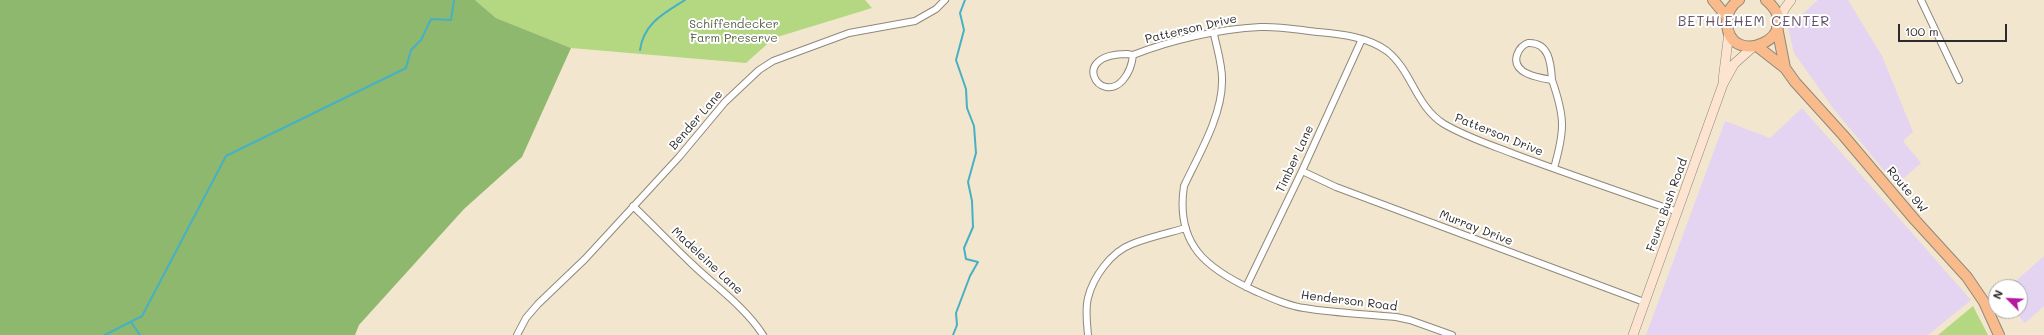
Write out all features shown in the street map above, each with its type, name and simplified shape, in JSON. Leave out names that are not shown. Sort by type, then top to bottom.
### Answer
[{"type":"main road","points":[[1713,0],[1727,17]]},
{"type":"main road","points":[[1729,32],[1727,17],[1730,9],[1739,0]]},
{"type":"main road","name":"Route 9W","points":[[1766,0],[1775,10],[1785,68]]},
{"type":"main road","points":[[1756,47],[1770,40],[1784,8],[1791,0]]},
{"type":"main road","name":"Route 9W","points":[[1729,32],[1739,43],[1756,47],[1785,68],[1795,82],[1843,134],[1915,220],[1967,277],[1984,302],[1999,335]]},
{"type":"main road","name":"Feura Bush Road","points":[[1723,84],[1729,32]]},
{"type":"main road","name":"Feura Bush Road","points":[[1633,335],[1723,84],[1734,64],[1756,47]]},
{"type":"street","name":"Bender Lane","points":[[517,335],[526,318],[538,304],[581,263],[726,102],[748,80],[767,65],[858,31],[915,21],[936,9],[945,0]]},
{"type":"street","points":[[1921,0],[1959,80]]},
{"type":"street","name":"Patterson Drive","points":[[1133,55],[1132,66],[1127,75],[1115,86],[1102,86],[1093,77],[1096,65],[1105,57],[1121,54],[1133,55],[1154,47],[1230,30],[1261,27],[1335,34],[1362,39],[1377,45],[1392,56],[1400,65],[1422,104],[1443,124],[1460,133],[1678,212]]},
{"type":"street","name":"Henderson Road","points":[[1214,34],[1223,81],[1221,95],[1218,110],[1184,186],[1182,208],[1186,228],[1202,259],[1219,273],[1274,300],[1303,308],[1396,317],[1410,320],[1452,335]]},
{"type":"street","name":"Timber Lane","points":[[1246,287],[1302,171],[1362,39]]},
{"type":"street","points":[[1552,80],[1538,78],[1527,73],[1519,66],[1517,57],[1524,44],[1533,43],[1546,50],[1550,61],[1552,80],[1563,118],[1560,146],[1554,168]]},
{"type":"street","name":"Murray Drive","points":[[1302,171],[1343,190],[1644,302]]},
{"type":"street","name":"Madeleine Lane","points":[[633,206],[692,264],[745,312],[754,321],[763,335]]},
{"type":"street","points":[[1088,335],[1086,319],[1088,298],[1095,279],[1111,259],[1130,244],[1186,228]]},
{"type":"shaded area","points":[[1818,0],[1848,0],[1882,56],[1913,132],[1903,141],[1921,163],[1896,185],[1833,108],[1794,53],[1788,27]]},
{"type":"shaded area","points":[[1802,108],[1971,300],[1928,335],[1646,335],[1725,121],[1770,138]]},
{"type":"shaded area","points":[[2044,256],[2044,306],[2025,323],[2021,319],[2028,319],[2028,279],[2018,279]]},
{"type":"green space","points":[[0,0],[475,0],[496,18],[571,48],[522,157],[464,209],[359,325],[355,335],[0,335]]},
{"type":"green space","name":"Schiffendecker Farm Preserve","points":[[475,0],[865,0],[872,8],[774,38],[746,63],[571,48],[496,18]]},
{"type":"green space","points":[[1973,306],[1988,335],[1938,335]]},
{"type":"waterway","points":[[105,335],[142,316],[226,156],[406,68],[411,50],[421,40],[431,19],[451,20],[454,0]]},
{"type":"waterway","points":[[640,50],[642,41],[650,26],[662,15],[685,0]]},
{"type":"waterway","points":[[953,335],[957,325],[956,313],[970,276],[978,262],[966,259],[964,248],[973,227],[972,201],[968,182],[976,153],[974,126],[967,108],[966,89],[956,60],[964,30],[960,13],[965,0]]},
{"type":"waterway","points":[[131,322],[140,335]]},
{"type":"district","name":"BETHLEHEM CENTER","points":[[1754,22]]}]
